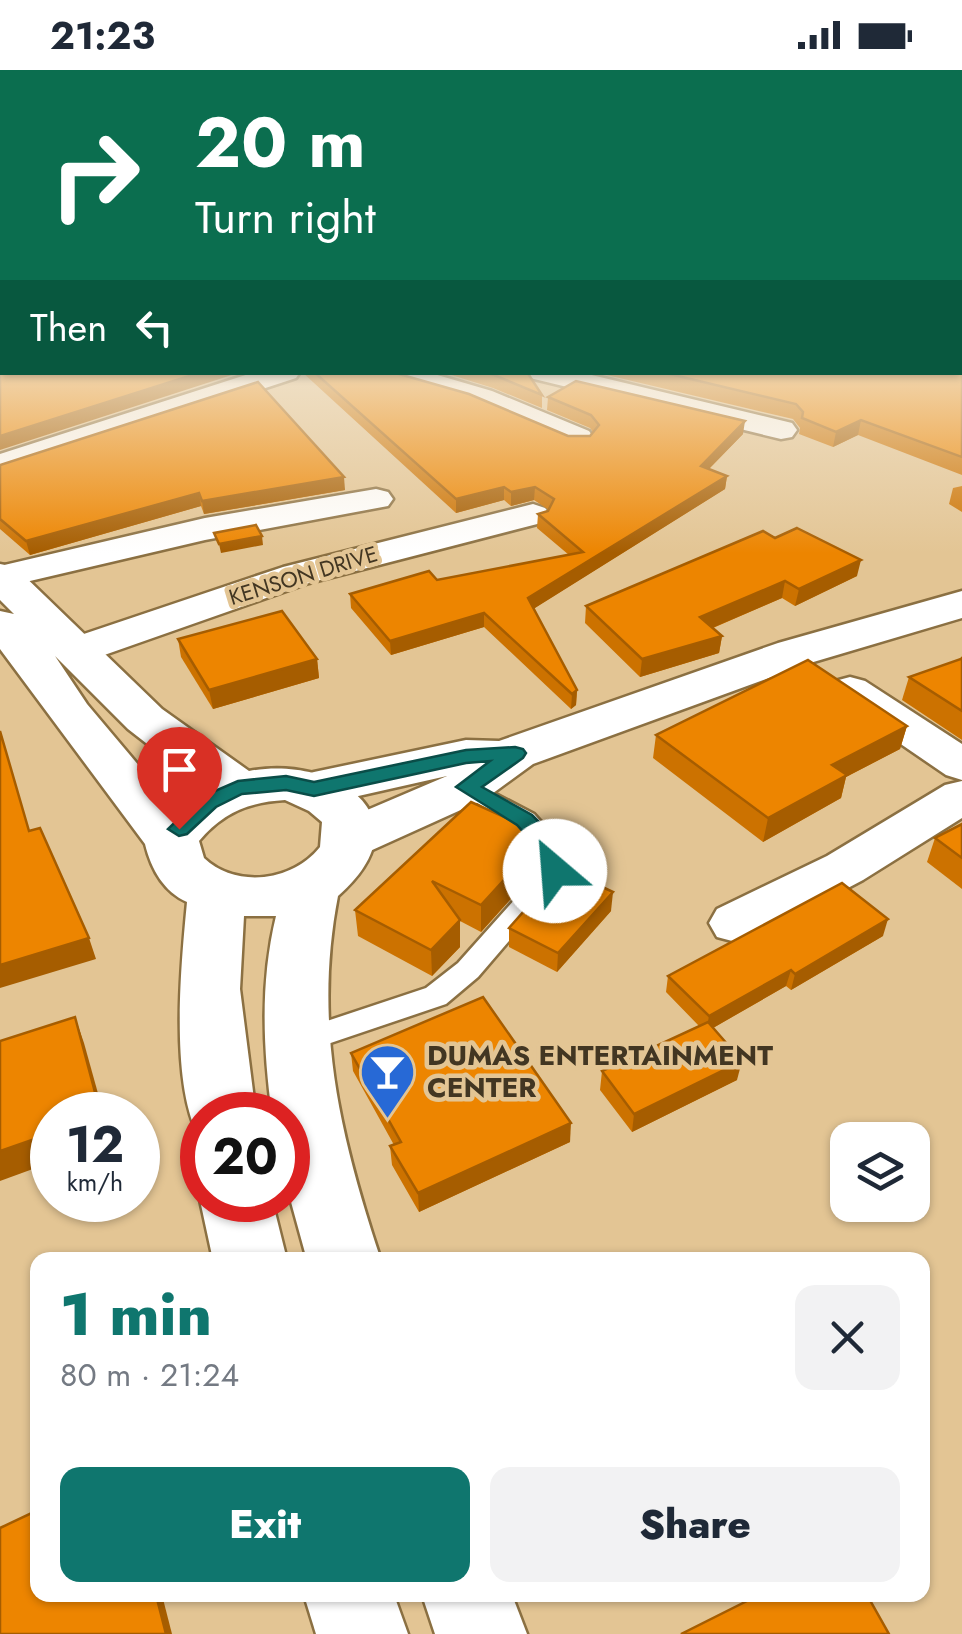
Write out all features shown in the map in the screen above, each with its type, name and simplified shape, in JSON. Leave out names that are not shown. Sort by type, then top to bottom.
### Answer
[{"type":"main road","points":[[1,592],[78,650],[144,719],[238,788]]},
{"type":"main road","points":[[1,592],[32,655],[70,713],[172,842],[176,861],[191,880],[217,892],[254,898],[311,887],[341,860],[351,838],[349,818],[336,801],[314,789],[286,783],[238,788],[208,802],[179,829],[172,842]]},
{"type":"main road","points":[[351,838],[467,787],[515,753],[794,653],[962,604]]},
{"type":"main road","points":[[314,789],[466,756],[515,753]]},
{"type":"main road","points":[[311,887],[295,974],[296,1042],[304,1122],[342,1252]]},
{"type":"main road","points":[[217,892],[209,988],[220,1092]]},
{"type":"main road","points":[[241,1222],[248,1252]]},
{"type":"main road","points":[[352,1602],[362,1634]]},
{"type":"main road","points":[[470,1602],[481,1634]]},
{"type":"street","points":[[0,464],[177,407]]},
{"type":"street","points":[[503,407],[578,438]]},
{"type":"street","points":[[685,407],[781,430]]},
{"type":"street","points":[[1,592],[204,529],[376,499]]},
{"type":"street","name":"KENSON DRIVE","points":[[78,650],[296,575],[533,515]]},
{"type":"street","points":[[794,653],[962,765]]},
{"type":"street","points":[[736,923],[845,868],[962,796]]},
{"type":"lane","points":[[296,1042],[436,996],[468,970],[555,871],[556,853],[524,820],[467,787]]},
{"type":"building","points":[[0,407],[92,407],[0,436]]},
{"type":"building","points":[[180,407],[281,407],[344,477],[202,501],[199,493],[26,541],[0,519],[0,465]]},
{"type":"building","points":[[353,407],[500,407],[568,436],[590,436],[599,425],[591,415],[572,407],[686,407],[745,421],[701,466],[727,476],[528,598],[577,690],[572,694],[484,613],[390,641],[350,594],[429,571],[437,580],[583,552],[538,514],[548,511],[554,499],[535,487],[511,492],[504,487],[456,499]]},
{"type":"building","points":[[799,407],[962,407],[962,457],[861,420],[836,432],[802,418]]},
{"type":"building","points":[[256,525],[262,536],[219,544],[214,533]]},
{"type":"building","points":[[797,528],[861,560],[799,589],[785,581],[700,617],[722,636],[642,659],[586,606],[763,531],[775,538]]},
{"type":"building","points":[[282,611],[317,659],[209,690],[178,639]]},
{"type":"building","points":[[961,659],[962,711],[909,677]]},
{"type":"building","points":[[808,660],[907,726],[832,765],[847,775],[768,818],[656,735]]},
{"type":"building","points":[[0,731],[29,831],[40,828],[89,938],[0,965]]},
{"type":"building","points":[[471,802],[540,833],[534,847],[481,905],[432,881],[460,920],[431,950],[355,910]]},
{"type":"building","points":[[962,824],[962,858],[935,838]]},
{"type":"building","points":[[562,868],[613,892],[558,953],[509,928]]},
{"type":"building","points":[[842,883],[888,919],[795,974],[791,970],[709,1016],[668,976]]},
{"type":"building","points":[[483,997],[571,1123],[418,1193],[390,1146],[401,1142],[351,1053]]},
{"type":"building","points":[[75,1017],[95,1092],[30,1092],[30,1141],[0,1151],[0,1041]]},
{"type":"building","points":[[708,1022],[742,1061],[634,1114],[602,1071]]},
{"type":"building","points":[[30,1514],[30,1602],[158,1602],[166,1634],[0,1634],[0,1528]]},
{"type":"building","points":[[745,1602],[871,1602],[889,1634],[681,1634]]},
{"type":"place","name":"DUMAS ENTERTAINMENT CENTER","points":[[388,1120]]},
{"type":"route","points":[[179,829],[208,802],[238,788],[286,783],[314,789],[466,756],[515,753],[467,787],[524,820],[556,853],[555,871]]}]
